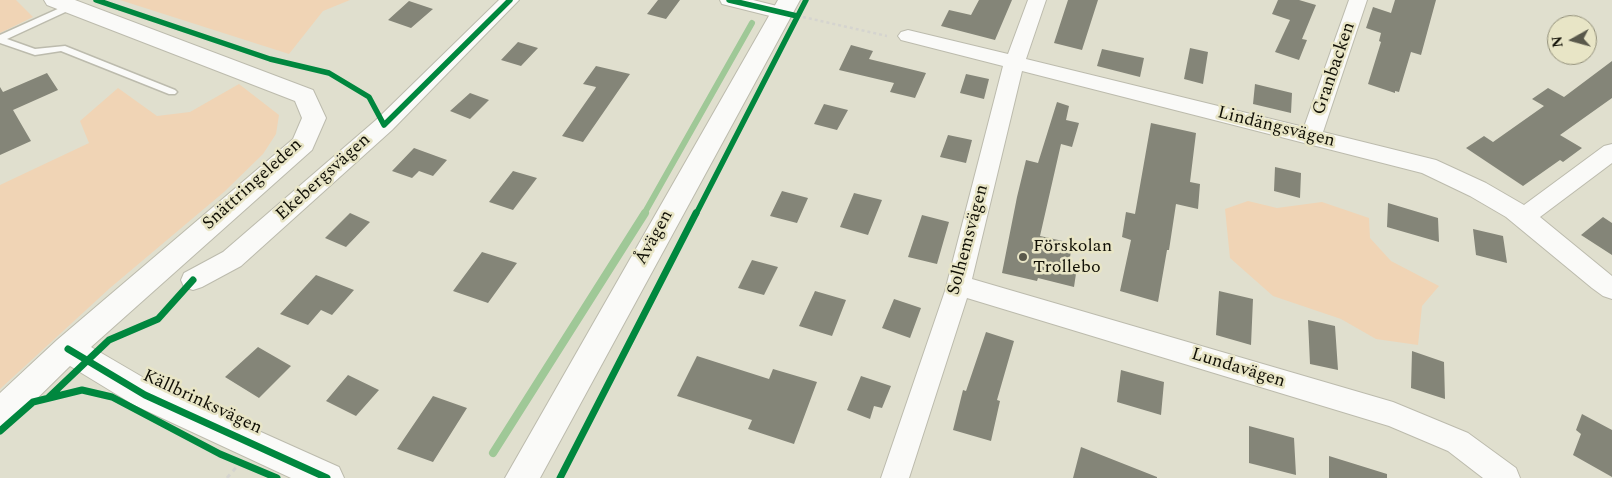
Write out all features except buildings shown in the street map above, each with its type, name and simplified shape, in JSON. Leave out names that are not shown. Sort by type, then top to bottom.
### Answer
[{"type":"street","name":"Ekebergsvägen","points":[[193,280],[232,259],[246,247],[384,125],[510,0]]},
{"type":"street","points":[[729,0],[793,9]]},
{"type":"street","name":"Solhemsvägen","points":[[895,478],[958,285],[1014,64],[1037,0]]},
{"type":"street","name":"Granbacken","points":[[1311,137],[1358,0]]},
{"type":"street","name":"Snättringeleden","points":[[0,414],[68,349],[303,144],[314,118],[305,96],[63,3]]},
{"type":"street","name":"Åvägen","points":[[522,478],[703,151],[793,9]]},
{"type":"street","name":"Lindängsvägen","points":[[908,36],[1428,166],[1478,189],[1524,218],[1597,279],[1612,288]]},
{"type":"street","points":[[1524,218],[1612,152]]},
{"type":"street","name":"Lundavägen","points":[[958,285],[1393,415],[1458,442],[1506,478]]},
{"type":"street","name":"Källbrinksvägen","points":[[68,349],[145,394],[327,478]]},
{"type":"lane","name":"Snättringeleden","points":[[0,39],[63,3]]},
{"type":"lane","points":[[0,39],[35,52],[62,48],[172,92]]},
{"type":"path","points":[[793,9],[894,37],[908,36]]},
{"type":"path","points":[[234,459],[250,466]]},
{"type":"shaded area","points":[[0,0],[16,0],[33,17],[0,33]]},
{"type":"shaded area","points":[[120,0],[350,0],[323,11],[289,54]]},
{"type":"shaded area","points":[[239,84],[279,115],[276,134],[263,154],[224,192],[110,288],[0,389],[0,185],[89,143],[80,121],[118,88],[157,116],[190,112]]},
{"type":"shaded area","points":[[1248,201],[1277,208],[1322,202],[1369,218],[1370,238],[1391,261],[1439,286],[1422,306],[1418,345],[1376,339],[1341,319],[1273,296],[1230,258],[1225,209]]},
{"type":"waterway","points":[[644,214],[752,23]]},
{"type":"waterway","points":[[493,453],[645,213]]},
{"type":"cycle path","points":[[96,0],[270,59],[329,73],[369,97],[384,125],[510,0]]},
{"type":"cycle path","points":[[729,0],[797,16]]},
{"type":"cycle path","points":[[560,478],[806,0]]},
{"type":"cycle path","points":[[49,397],[109,340],[158,319],[193,280]]},
{"type":"cycle path","points":[[68,349],[145,395],[327,478]]},
{"type":"cycle path","points":[[0,431],[33,402],[82,390],[112,397],[220,454],[277,478]]},
{"type":"place","name":"Förskolan Trollebo","points":[[1023,257]]}]
